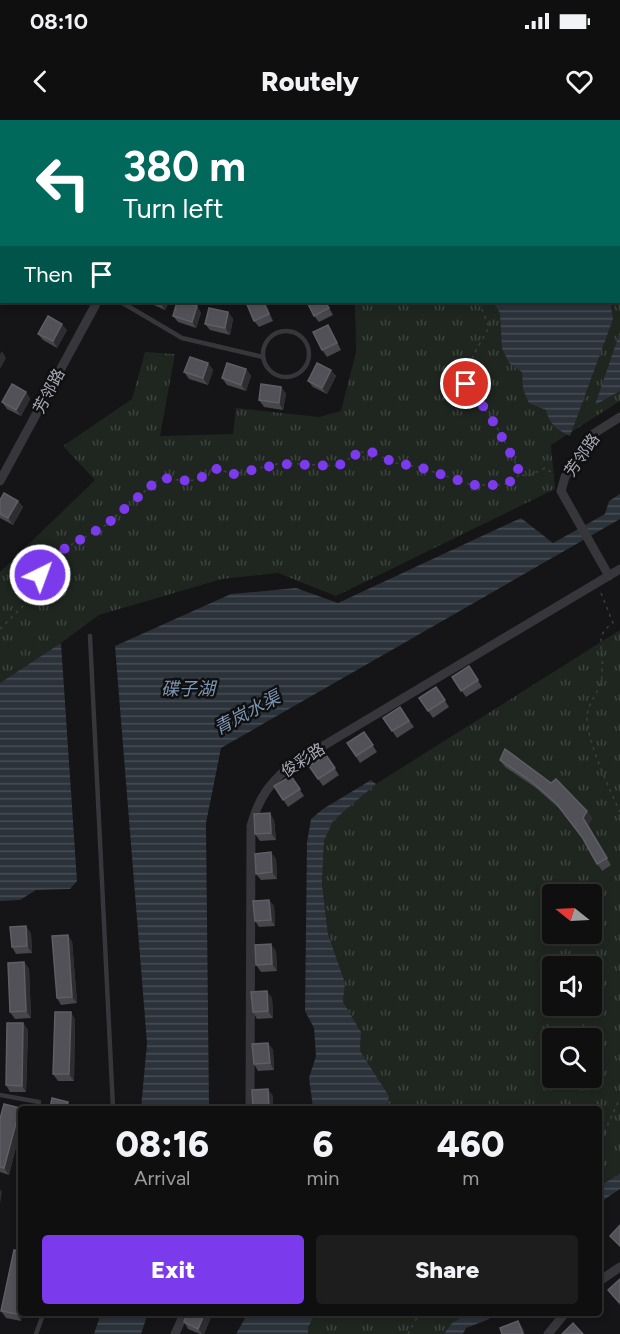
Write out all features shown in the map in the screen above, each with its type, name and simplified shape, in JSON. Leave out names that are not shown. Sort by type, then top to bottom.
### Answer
[{"type":"street","name":"芳邻路","points":[[0,481],[96,303]]},
{"type":"street","name":"芳邻路","points":[[604,578],[597,558],[561,491],[565,477],[593,434],[620,417]]},
{"type":"street","name":"俊彩路","points":[[250,1106],[251,826],[257,807],[273,781],[291,765],[620,569]]},
{"type":"street","points":[[602,1279],[620,1267]]},
{"type":"street","points":[[175,1334],[183,1316]]},
{"type":"street","points":[[548,1334],[563,1316]]},
{"type":"lane","points":[[123,303],[182,338],[263,357],[271,371],[278,375],[293,375],[300,372],[306,364],[307,345],[292,332],[277,333],[267,340],[263,357]]},
{"type":"lane","points":[[90,636],[113,1106]]},
{"type":"lane","points":[[0,1095],[39,1102]]},
{"type":"lane","points":[[36,1334],[43,1316]]},
{"type":"path","points":[[479,303],[489,327],[469,366],[466,384],[505,439],[520,473],[526,477],[545,468],[555,474],[561,491]]},
{"type":"path","points":[[0,629],[34,596],[40,575],[64,549],[106,525],[160,478],[193,482],[208,474],[213,468],[234,474],[281,464],[338,466],[358,453],[369,451],[395,463],[419,467],[472,485],[502,485],[516,479],[520,473]]},
{"type":"path","points":[[604,578],[601,597],[613,623],[605,629],[600,641],[603,664],[601,682],[592,698],[587,716],[591,741],[620,812]]},
{"type":"path","points":[[602,1137],[620,1098]]},
{"type":"path","points":[[408,1334],[418,1316]]},
{"type":"green space","points":[[355,303],[620,303],[620,401],[551,445],[555,489],[336,596],[278,573],[222,579],[99,615],[0,683],[0,572],[95,480],[63,446],[132,399],[145,352],[175,354],[160,436],[233,434],[236,408],[319,417],[341,411],[356,352]]},
{"type":"green space","points":[[620,630],[620,1174],[602,1184],[602,1106],[387,1106],[389,1096],[360,1051],[361,1032],[343,1002],[345,983],[328,934],[322,884],[324,841],[333,821],[376,784]]},
{"type":"green space","points":[[314,1316],[473,1316],[451,1324],[444,1334],[308,1334]]},
{"type":"water","points":[[494,303],[610,303],[613,319],[570,436],[554,426],[546,410],[529,403],[523,389],[522,372],[509,363],[502,348],[500,313]]},
{"type":"water","points":[[620,332],[620,391],[595,405]]},
{"type":"water","name":"碟子湖","points":[[620,494],[620,519],[221,748],[206,823],[209,1106],[141,1106],[147,1043],[115,646],[231,594],[296,588],[338,603],[521,518],[553,543],[605,514],[609,501]]},
{"type":"water","points":[[61,643],[77,881],[70,889],[36,890],[20,900],[0,901],[0,683]]},
{"type":"water","points":[[371,780],[376,784],[333,821],[324,841],[322,884],[328,934],[345,983],[343,1002],[361,1032],[360,1051],[389,1096],[387,1106],[313,1106],[309,1078],[316,1056],[314,1028],[305,1011],[307,842],[311,819],[323,809]]},
{"type":"water","points":[[620,1174],[620,1189],[602,1201],[602,1184]]},
{"type":"water","points":[[100,1316],[147,1316],[141,1334],[94,1334]]},
{"type":"water","points":[[246,1316],[314,1316],[308,1328],[308,1334],[236,1334]]},
{"type":"water","points":[[463,1316],[494,1316],[466,1328],[463,1334],[444,1334],[451,1324]]},
{"type":"building","points":[[177,303],[197,306],[192,322],[173,316]]},
{"type":"building","points":[[246,303],[264,303],[269,314],[254,321]]},
{"type":"building","points":[[308,303],[326,303],[329,308],[314,316]]},
{"type":"building","points":[[209,308],[228,312],[225,328],[205,324]]},
{"type":"building","points":[[48,316],[62,324],[53,341],[38,334]]},
{"type":"building","points":[[328,325],[337,343],[322,350],[313,332]]},
{"type":"building","points":[[190,357],[208,363],[203,378],[184,372]]},
{"type":"building","points":[[227,363],[246,369],[241,385],[222,378]]},
{"type":"building","points":[[317,363],[331,370],[322,388],[308,381]]},
{"type":"building","points":[[12,384],[26,392],[16,410],[2,402]]},
{"type":"building","points":[[261,384],[281,387],[279,403],[259,400]]},
{"type":"building","points":[[4,493],[18,501],[8,518],[0,514],[0,500]]},
{"type":"building","points":[[469,666],[478,680],[461,691],[452,677]]},
{"type":"building","points":[[436,687],[445,700],[428,711],[419,698]]},
{"type":"building","points":[[400,707],[409,721],[392,731],[383,718]]},
{"type":"building","points":[[364,732],[373,745],[356,756],[347,743]]},
{"type":"building","points":[[505,749],[551,783],[556,779],[587,811],[583,818],[607,858],[597,864],[582,837],[556,803],[532,782],[500,760]]},
{"type":"building","points":[[326,755],[335,768],[318,779],[309,766]]},
{"type":"building","points":[[291,776],[300,789],[283,800],[274,786]]},
{"type":"building","points":[[270,813],[271,833],[255,834],[254,814]]},
{"type":"building","points":[[271,852],[272,872],[256,874],[255,854]]},
{"type":"building","points":[[269,900],[271,920],[255,921],[253,901]]},
{"type":"building","points":[[26,926],[27,946],[12,947],[10,927]]},
{"type":"building","points":[[68,935],[72,997],[57,998],[52,936]]},
{"type":"building","points":[[271,944],[272,964],[256,965],[255,945]]},
{"type":"building","points":[[24,962],[26,1011],[10,1012],[8,963]]},
{"type":"building","points":[[267,991],[268,1011],[253,1012],[251,992]]},
{"type":"building","points":[[55,1012],[71,1012],[69,1074],[53,1074]]},
{"type":"building","points":[[7,1023],[23,1023],[22,1086],[6,1085]]},
{"type":"building","points":[[268,1043],[270,1063],[254,1064],[252,1044]]},
{"type":"building","points":[[268,1089],[269,1106],[253,1106],[252,1090]]},
{"type":"building","points":[[52,1098],[68,1102],[67,1106],[50,1106]]},
{"type":"building","points":[[4,1104],[18,1108],[18,1116],[4,1168],[0,1167],[0,1119]]},
{"type":"building","points":[[620,1225],[620,1246],[610,1236]]},
{"type":"building","points":[[14,1250],[18,1251],[17,1314],[1,1311]]},
{"type":"building","points":[[620,1279],[620,1301],[619,1302],[608,1290]]},
{"type":"building","points":[[186,1316],[203,1316],[198,1329],[184,1322]]},
{"type":"building","points":[[518,1321],[523,1334],[502,1334],[500,1328]]},
{"type":"building","points":[[573,1323],[583,1334],[562,1334]]},
{"type":"route","points":[[40,575],[64,549],[106,525],[160,478],[193,482],[208,474],[213,468],[234,474],[281,464],[338,466],[358,453],[369,451],[395,463],[419,467],[472,485],[502,485],[516,479],[520,473],[505,439],[466,384]]},
{"type":"water label","name":"青岚水渠","points":[[247,713]]}]
